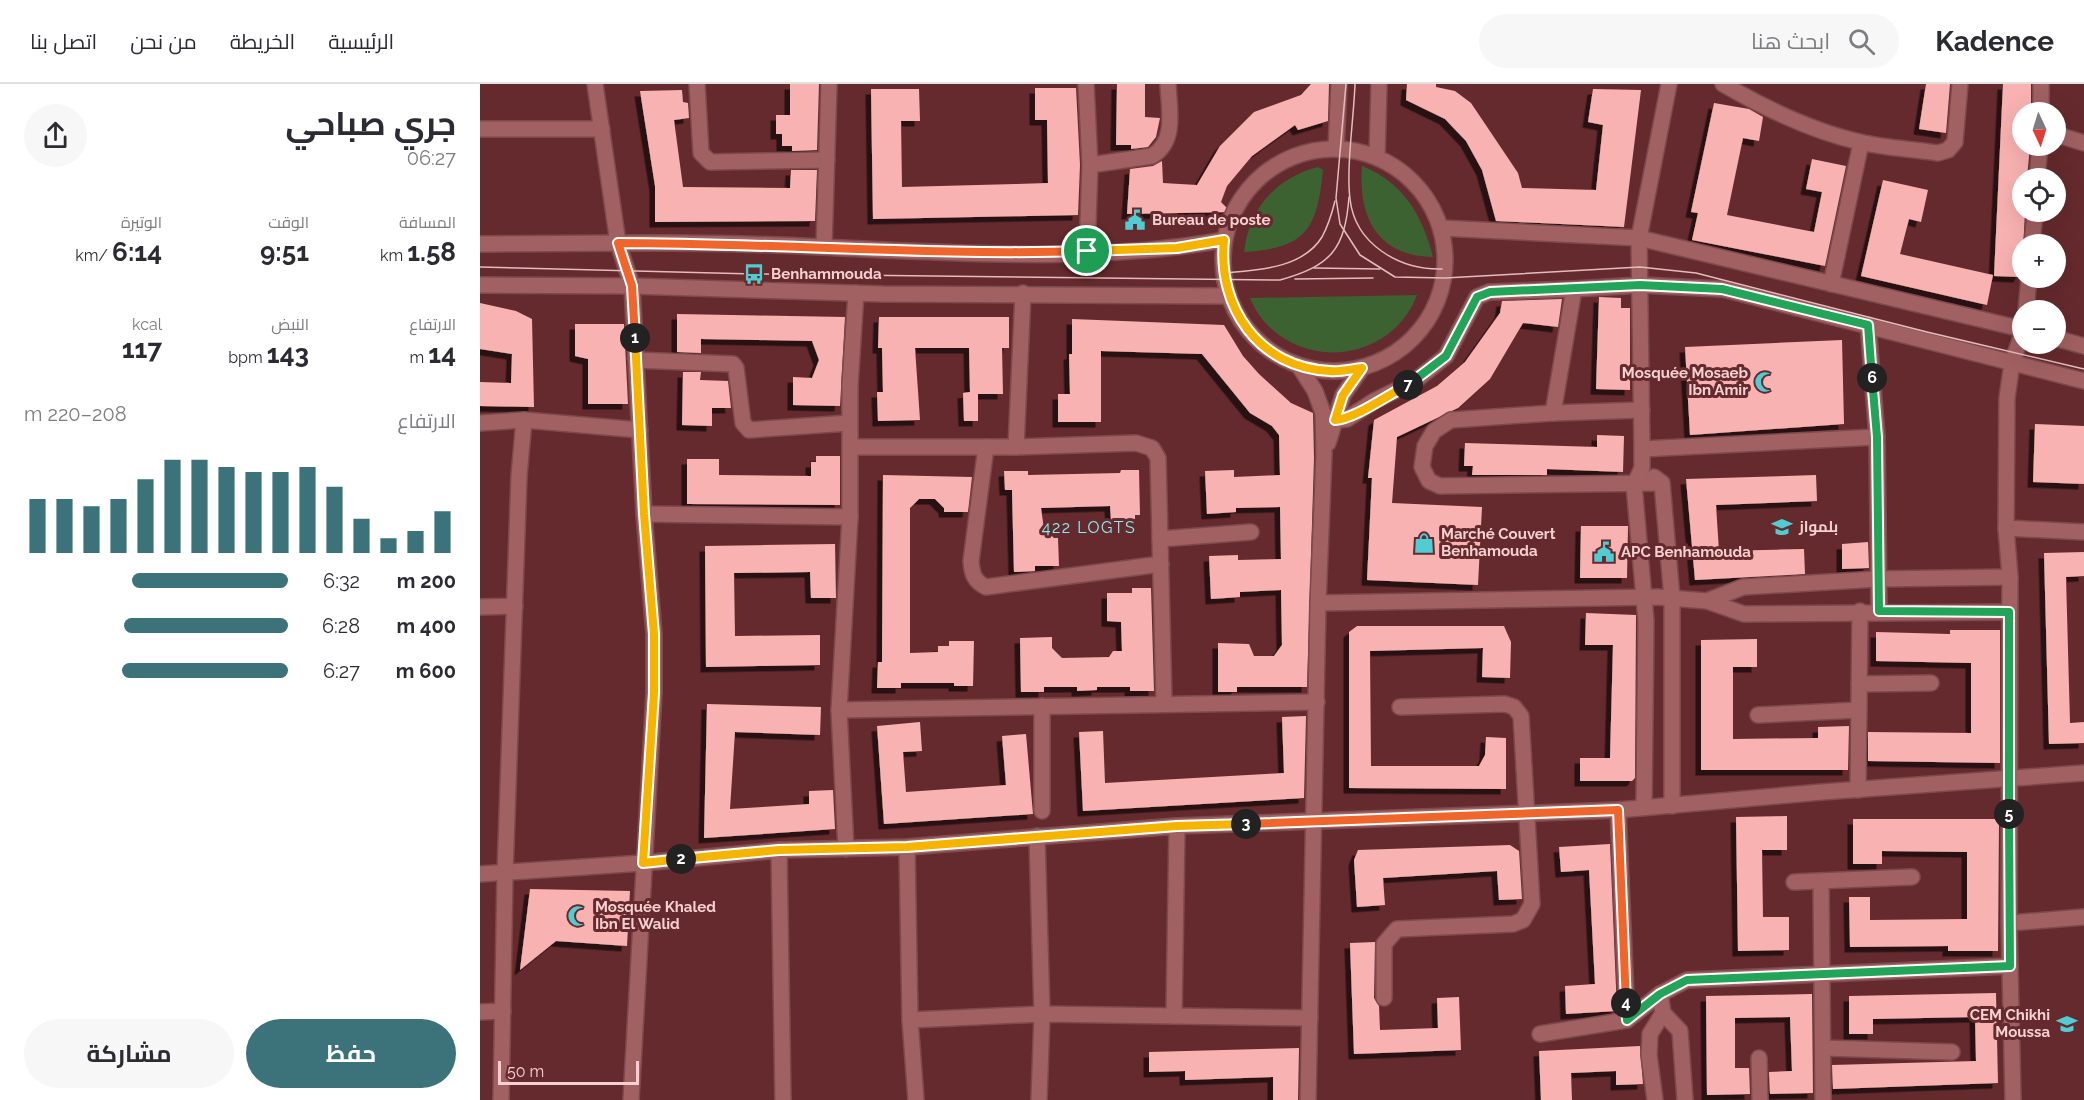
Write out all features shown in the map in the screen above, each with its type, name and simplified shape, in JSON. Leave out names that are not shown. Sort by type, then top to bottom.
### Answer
[{"type":"street","points":[[595,84],[618,243],[632,286],[644,514],[654,634],[654,693],[631,1100]]},
{"type":"street","points":[[697,84],[701,153],[710,162],[827,160]]},
{"type":"street","points":[[824,247],[829,84]]},
{"type":"street","points":[[1086,84],[1090,165],[1087,251]]},
{"type":"street","points":[[1090,165],[1152,156],[1160,151],[1166,143],[1170,129],[1168,84]]},
{"type":"street","points":[[1336,149],[1339,84]]},
{"type":"street","points":[[1377,157],[1379,84]]},
{"type":"street","points":[[1644,807],[1647,648],[1634,485],[1642,468],[1639,238],[1669,84]]},
{"type":"street","points":[[1732,86],[1785,117],[1861,143],[1938,153],[1948,150],[1955,142],[1959,84]]},
{"type":"street","points":[[2041,84],[2041,102]]},
{"type":"street","points":[[480,129],[602,129]]},
{"type":"street","points":[[2066,137],[2084,143]]},
{"type":"street","points":[[1831,284],[1861,143]]},
{"type":"street","points":[[1336,149],[1377,157],[1405,174],[1427,198],[1441,228],[1445,248],[1445,278],[1438,302],[1425,325],[1408,344],[1386,358],[1362,368],[1330,371],[1299,366],[1268,350],[1244,326],[1228,296],[1223,273],[1224,240],[1234,210],[1252,185],[1276,165],[1305,153],[1336,149]]},
{"type":"street","points":[[1441,228],[1639,238],[2012,327]]},
{"type":"street","points":[[480,244],[618,243],[824,247],[880,252],[1087,251],[1177,248],[1224,240]]},
{"type":"street","points":[[480,285],[632,286],[856,293],[1228,296]]},
{"type":"street","points":[[1335,420],[1347,419],[1374,401],[1415,381],[1446,356],[1477,297],[1490,292],[1640,285],[1722,289],[2084,381]]},
{"type":"street","points":[[1553,413],[1574,289]]},
{"type":"street","points":[[846,849],[839,710],[850,517],[849,423],[856,293]]},
{"type":"street","points":[[1016,447],[1023,293]]},
{"type":"street","points":[[1868,325],[1877,437],[1879,611]]},
{"type":"street","points":[[2066,341],[2084,346]]},
{"type":"street","points":[[2013,1100],[2009,923],[2010,577],[2006,528],[2007,398],[2015,354]]},
{"type":"street","points":[[636,360],[733,364],[746,428],[849,423]]},
{"type":"street","points":[[1299,366],[1316,391],[1323,413],[1324,454],[1318,603],[1308,1100]]},
{"type":"street","points":[[1324,454],[1343,395],[1362,368]]},
{"type":"street","points":[[1642,410],[1451,420],[1434,431],[1425,446],[1422,467],[1429,481],[1440,486],[1662,483]]},
{"type":"street","points":[[480,423],[524,420],[640,430]]},
{"type":"street","points":[[501,1100],[505,873],[519,476],[524,420]]},
{"type":"street","points":[[1642,448],[1877,437]]},
{"type":"street","points":[[850,447],[1016,447],[1136,443],[1152,448],[1158,458],[1164,703]]},
{"type":"street","points":[[986,447],[970,561],[972,574],[978,583],[986,587],[1161,564]]},
{"type":"street","points":[[1642,468],[1662,483],[1672,598],[1672,806]]},
{"type":"street","points":[[644,514],[850,517]]},
{"type":"street","points":[[2006,528],[2084,532]]},
{"type":"street","points":[[1160,539],[1251,532]]},
{"type":"street","points":[[1707,601],[1743,587],[1878,579],[2010,577]]},
{"type":"street","points":[[1318,603],[1672,598],[1707,601],[1744,614],[1860,611],[2009,612]]},
{"type":"street","points":[[480,607],[515,606]]},
{"type":"street","points":[[1858,790],[1860,611]]},
{"type":"street","points":[[1859,684],[1931,683]]},
{"type":"street","points":[[839,710],[1317,702]]},
{"type":"street","points":[[1384,998],[1384,944],[1397,929],[1513,924],[1523,920],[1532,904],[1521,716],[1514,707],[1505,704],[1400,707]]},
{"type":"street","points":[[1042,706],[1042,811]]},
{"type":"street","points":[[1758,715],[1859,710]]},
{"type":"street","points":[[480,874],[643,863],[779,850],[907,847],[1177,826],[1618,810],[2084,773]]},
{"type":"street","points":[[1618,810],[1627,1020]]},
{"type":"street","points":[[1174,1016],[1177,826]]},
{"type":"street","points":[[1036,836],[1042,1014],[1039,1100]]},
{"type":"street","points":[[907,847],[910,1020],[916,1100]]},
{"type":"street","points":[[779,850],[783,1100]]},
{"type":"street","points":[[1794,882],[1912,877]]},
{"type":"street","points":[[1821,882],[1823,1100]]},
{"type":"street","points":[[2009,923],[2084,917]]},
{"type":"street","points":[[1540,1034],[1627,1020],[1660,994],[1687,980],[1823,972],[2010,966]]},
{"type":"street","points":[[1660,994],[1664,1013],[1680,1031],[1685,1100]]},
{"type":"street","points":[[480,1012],[503,1011]]},
{"type":"street","points":[[1655,1100],[1649,1055],[1650,1034],[1664,1013]]},
{"type":"street","points":[[910,1020],[1042,1014],[1310,1018]]},
{"type":"street","points":[[1823,1048],[1952,1052]]},
{"type":"street","points":[[1760,1058],[1760,1100]]},
{"type":"green space","points":[[1362,166],[1389,181],[1409,202],[1423,227],[1433,257],[1398,250],[1375,230],[1364,202]]},
{"type":"green space","points":[[1318,167],[1323,170],[1317,208],[1304,232],[1295,240],[1282,246],[1244,252],[1252,222],[1267,197],[1289,179]]},
{"type":"green space","points":[[1417,295],[1403,320],[1383,338],[1360,348],[1334,352],[1309,349],[1285,339],[1265,322],[1250,298]]},
{"type":"building","points":[[790,84],[819,84],[817,150],[792,151],[792,146],[782,146],[782,134],[776,134],[776,115],[790,115]]},
{"type":"building","points":[[1117,84],[1145,84],[1145,117],[1160,118],[1156,137],[1148,147],[1131,149],[1131,145],[1116,145]]},
{"type":"building","points":[[1311,84],[1329,84],[1328,121],[1298,130],[1295,125],[1252,156],[1227,186],[1221,202],[1231,212],[1127,214],[1130,169],[1153,166],[1162,161],[1163,183],[1197,185],[1220,146],[1254,112],[1301,95]]},
{"type":"building","points":[[1407,84],[1436,84],[1436,87],[1455,91],[1471,103],[1518,173],[1522,188],[1596,190],[1603,125],[1588,122],[1593,89],[1641,90],[1624,227],[1496,221],[1482,170],[1466,141],[1445,119],[1406,100]]},
{"type":"building","points":[[1926,84],[1950,84],[1946,133],[1919,129]]},
{"type":"building","points":[[2003,84],[2031,84],[2031,102],[2012,102],[2012,156],[2029,156],[2028,168],[2012,168],[2012,222],[2024,222],[2024,234],[2012,234],[2012,277],[1994,276]]},
{"type":"building","points":[[1035,88],[1076,88],[1080,165],[1078,215],[873,219],[871,89],[919,89],[920,121],[901,121],[902,187],[1048,183],[1047,120],[1035,120]]},
{"type":"building","points":[[682,90],[683,102],[688,103],[689,118],[674,120],[683,187],[790,188],[791,170],[817,170],[815,221],[655,222],[655,186],[640,91]]},
{"type":"building","points":[[1714,103],[1749,109],[1763,117],[1759,141],[1743,138],[1727,215],[1814,232],[1822,192],[1806,189],[1812,159],[1846,166],[1825,266],[1692,240],[1698,213],[1691,212]]},
{"type":"building","points":[[1883,180],[1928,190],[1921,222],[1909,219],[1900,254],[1993,275],[1987,305],[1861,276]]},
{"type":"building","points":[[1599,297],[1621,298],[1621,308],[1630,308],[1630,390],[1596,389]]},
{"type":"building","points":[[1562,299],[1558,327],[1523,323],[1490,379],[1458,408],[1397,437],[1392,503],[1482,507],[1478,585],[1367,580],[1372,478],[1368,478],[1374,420],[1437,386],[1465,362],[1500,313],[1502,301]]},
{"type":"building","points":[[480,303],[516,311],[532,319],[534,407],[480,406],[480,382],[511,383],[512,354],[480,349]]},
{"type":"building","points":[[677,314],[845,317],[840,406],[793,405],[793,377],[812,378],[819,360],[812,341],[701,339],[701,353],[677,352]]},
{"type":"building","points":[[879,317],[1009,317],[1009,348],[1002,348],[1003,394],[978,394],[978,421],[964,421],[963,393],[970,392],[969,348],[915,348],[920,420],[878,421],[877,392],[883,392],[882,348],[878,348]]},
{"type":"building","points":[[1072,319],[1224,325],[1243,356],[1259,374],[1291,403],[1313,413],[1314,458],[1307,687],[1237,687],[1237,692],[1218,692],[1218,643],[1249,644],[1254,656],[1274,656],[1282,645],[1281,590],[1240,592],[1240,597],[1211,599],[1209,556],[1238,555],[1238,560],[1281,559],[1280,507],[1236,508],[1236,512],[1207,514],[1205,471],[1234,470],[1234,477],[1280,475],[1279,435],[1272,426],[1250,413],[1202,354],[1101,351],[1101,422],[1058,422],[1058,394],[1070,394],[1069,354],[1072,354]]},
{"type":"building","points":[[575,324],[624,324],[628,404],[588,404],[588,359],[575,356]]},
{"type":"building","name":"Mosquée Mosaeb Ibn Amir","points":[[1842,340],[1844,424],[1690,435],[1685,347]]},
{"type":"building","points":[[683,372],[701,372],[700,380],[728,381],[731,408],[712,408],[712,426],[682,425]]},
{"type":"building","points":[[2035,424],[2084,426],[2084,484],[2033,482]]},
{"type":"building","points":[[1597,435],[1624,436],[1623,472],[1547,469],[1547,475],[1472,475],[1473,466],[1464,466],[1465,443],[1597,447]]},
{"type":"building","points":[[816,456],[840,456],[840,505],[687,504],[687,459],[719,459],[719,475],[811,476],[811,462],[816,462]]},
{"type":"building","points":[[1121,470],[1139,470],[1140,515],[1135,515],[1135,519],[1111,520],[1110,506],[1041,508],[1044,529],[1054,538],[1058,538],[1059,566],[1035,566],[1035,571],[1014,572],[1012,490],[1005,490],[1004,471],[1028,471],[1028,475],[1120,473]]},
{"type":"building","points":[[883,475],[972,477],[968,512],[944,512],[944,508],[935,499],[919,499],[910,508],[910,653],[938,652],[938,646],[949,646],[949,641],[974,641],[973,686],[954,686],[954,683],[901,683],[901,688],[877,688],[878,662],[882,662]]},
{"type":"building","points":[[1816,475],[1817,501],[1716,505],[1719,551],[1804,549],[1805,574],[1695,580],[1686,479]]},
{"type":"building","name":"APC Benhamouda","points":[[1581,526],[1628,526],[1627,578],[1580,578]]},
{"type":"building","points":[[1868,542],[1869,568],[1842,569],[1842,544]]},
{"type":"building","points":[[835,544],[836,598],[811,598],[810,572],[734,573],[735,636],[820,635],[820,665],[706,667],[705,546]]},
{"type":"building","points":[[2084,552],[2084,576],[2066,577],[2070,723],[2084,722],[2084,743],[2049,744],[2044,553]]},
{"type":"building","points":[[1132,588],[1151,588],[1154,691],[1130,691],[1130,687],[1097,687],[1097,690],[1077,691],[1077,687],[1044,687],[1044,692],[1021,692],[1020,638],[1052,637],[1052,648],[1062,658],[1109,657],[1113,651],[1122,651],[1121,622],[1107,621],[1107,593],[1132,593]]},
{"type":"building","points":[[1586,613],[1636,615],[1635,778],[1632,781],[1580,781],[1580,758],[1610,758],[1613,645],[1585,645]]},
{"type":"building","points":[[1357,626],[1504,626],[1511,642],[1510,678],[1482,677],[1483,648],[1370,651],[1371,766],[1479,766],[1485,755],[1486,737],[1506,738],[1506,789],[1349,788],[1349,632]]},
{"type":"building","points":[[1950,630],[2000,630],[2000,763],[1868,761],[1868,732],[1971,733],[1971,663],[1876,661],[1876,632],[1950,634]]},
{"type":"building","points":[[1757,639],[1757,667],[1733,667],[1733,739],[1818,738],[1818,727],[1849,726],[1848,770],[1701,770],[1701,640]]},
{"type":"building","points":[[707,704],[821,707],[820,735],[735,732],[730,809],[809,804],[809,791],[833,790],[835,829],[704,838]]},
{"type":"building","points":[[1306,716],[1304,798],[1083,811],[1079,732],[1103,731],[1105,783],[1284,773],[1282,717]]},
{"type":"building","points":[[920,722],[922,751],[903,752],[906,792],[1006,785],[1002,736],[1026,734],[1033,814],[884,824],[877,726]]},
{"type":"building","points":[[1787,816],[1787,850],[1762,850],[1763,917],[1789,917],[1789,950],[1738,951],[1736,817]]},
{"type":"building","points":[[1853,819],[1999,819],[1998,951],[1948,951],[1948,946],[1850,947],[1849,897],[1870,897],[1870,920],[1967,919],[1967,852],[1882,851],[1882,864],[1853,864]]},
{"type":"building","points":[[1610,844],[1617,1011],[1566,1014],[1565,986],[1595,984],[1589,870],[1561,872],[1559,847]]},
{"type":"building","points":[[1510,845],[1519,851],[1522,899],[1499,900],[1497,871],[1383,878],[1385,905],[1357,907],[1354,860],[1358,850]]},
{"type":"building","name":"Mosquée Khaled Ibn El Walid","points":[[530,889],[630,891],[627,946],[556,941],[520,970]]},
{"type":"building","points":[[1375,942],[1374,998],[1379,1006],[1380,1030],[1438,1028],[1437,998],[1459,997],[1461,1050],[1354,1054],[1350,943]]},
{"type":"building","points":[[1996,993],[1998,1083],[1833,1089],[1832,1065],[1976,1061],[1975,1017],[1873,1019],[1873,1034],[1849,1034],[1849,996]]},
{"type":"building","points":[[1812,994],[1813,1093],[1770,1094],[1769,1072],[1792,1071],[1790,1017],[1735,1018],[1735,1068],[1749,1068],[1750,1094],[1707,1095],[1706,996]]},
{"type":"building","points":[[1640,1046],[1643,1084],[1616,1085],[1616,1071],[1571,1073],[1572,1100],[1541,1100],[1539,1051]]},
{"type":"building","points":[[1299,1048],[1298,1100],[1273,1100],[1273,1077],[1185,1080],[1185,1071],[1149,1072],[1149,1052]]},
{"type":"tram line","points":[[1346,84],[1336,198],[1340,224],[1360,255],[1395,277],[1445,278],[1640,267],[1696,273],[2084,369]]},
{"type":"tram line","points":[[1355,84],[1349,186],[1354,215],[1360,229],[1370,241],[1395,259],[1410,265],[1442,269]]},
{"type":"tram line","points":[[480,267],[754,274],[1280,280],[1312,268],[1332,253],[1344,230],[1349,197]]},
{"type":"tram line","points":[[1224,273],[1278,266],[1303,256],[1322,237],[1335,201]]},
{"type":"tram line","points":[[1314,268],[1380,269]]},
{"type":"tram line","points":[[1295,279],[1373,278]]},
{"type":"place","name":"Bureau de poste","points":[[1135,220]]},
{"type":"place","name":"Benhammouda","points":[[754,274]]},
{"type":"place","name":"Mosquée Mosaeb Ibn Amir","points":[[1765,382]]},
{"type":"place","name":"بلمواز","points":[[1782,527]]},
{"type":"place","name":"Marché Couvert Benhamouda","points":[[1424,543]]},
{"type":"place","name":"APC Benhamouda","points":[[1604,552]]},
{"type":"place","name":"Mosquée Khaled Ibn El Walid","points":[[578,916]]},
{"type":"place","name":"CEM Chikhi Moussa","points":[[2067,1024]]},
{"type":"district","name":"422 LOGTS","points":[[1089,527]]},
{"type":"route","points":[[1224,240],[1223,273],[1228,296],[1244,326],[1268,350],[1299,366],[1330,371],[1362,368],[1352,379],[1343,395],[1335,420],[1347,419],[1374,401],[1415,381],[1446,356],[1477,297],[1490,292],[1640,285],[1722,289],[1868,325],[1877,437],[1879,611],[2009,612],[2010,966],[1823,972],[1687,980],[1660,994],[1627,1020],[1618,810],[1177,826],[907,847],[779,850],[643,863],[654,693],[654,634],[644,514],[632,286],[618,243],[733,243],[880,252],[1087,251],[1177,248],[1224,240]]}]
